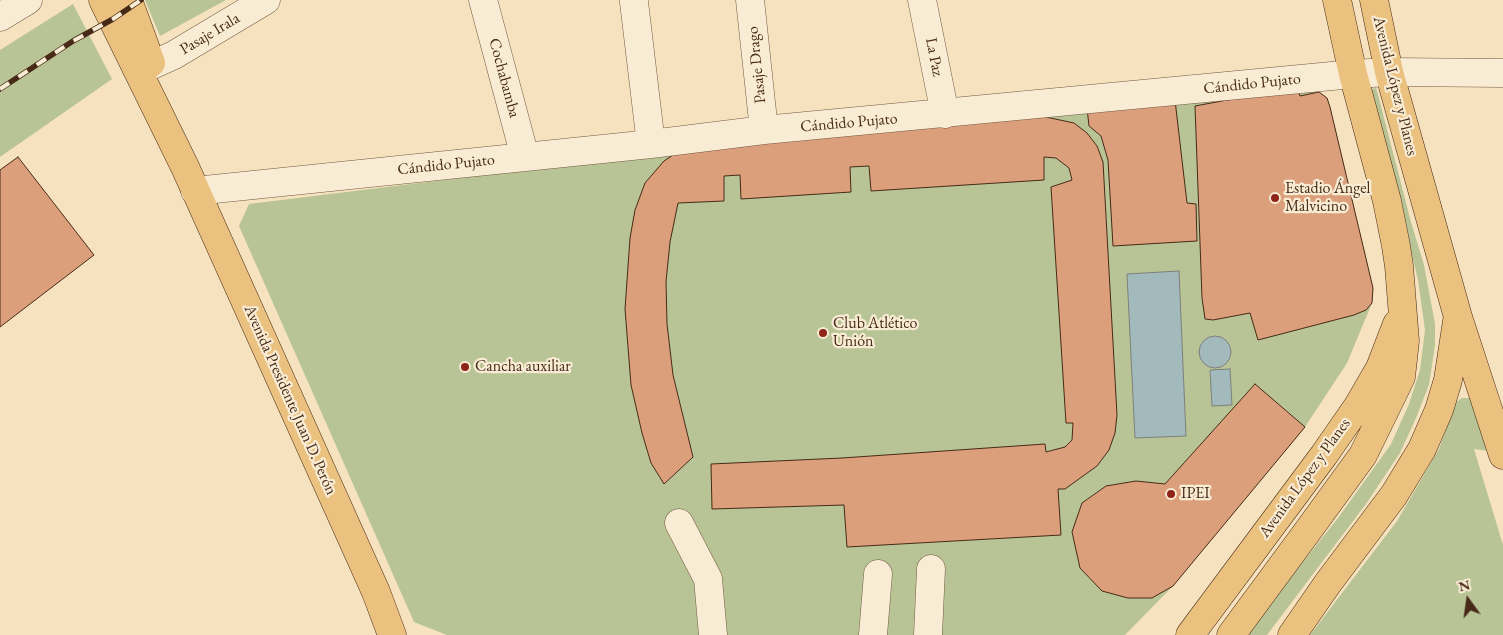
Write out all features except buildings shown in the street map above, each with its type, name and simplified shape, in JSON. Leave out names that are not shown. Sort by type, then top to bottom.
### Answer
[{"type":"main road","name":"Avenida Presidente Juan D. Perón","points":[[103,0],[196,191],[376,592],[392,635]]},
{"type":"main road","name":"Avenida Presidente Juan D. Perón","points":[[128,0],[152,65],[184,166]]},
{"type":"main road","name":"Avenida López y Planes","points":[[1231,635],[1363,455],[1401,377],[1405,341],[1399,266],[1389,210],[1353,74],[1336,0]]},
{"type":"main road","name":"Avenida López y Planes","points":[[1374,0],[1389,72],[1458,317],[1503,454]]},
{"type":"main road","name":"Avenida López y Planes","points":[[1190,635],[1324,455],[1358,406],[1380,368],[1402,311]]},
{"type":"main road","name":"Avenida López y Planes","points":[[1292,635],[1328,583],[1394,496],[1422,449],[1439,410],[1448,380],[1458,317]]},
{"type":"street","points":[[0,17],[28,0]]},
{"type":"street","name":"Pasaje Irala","points":[[152,65],[174,55],[266,0]]},
{"type":"street","name":"Cochabamba","points":[[483,0],[525,157]]},
{"type":"street","name":"Pasaje Drago","points":[[750,0],[764,130]]},
{"type":"street","name":"La Paz","points":[[922,0],[945,114]]},
{"type":"street","points":[[634,2],[651,144]]},
{"type":"street","name":"Cándido Pujato","points":[[196,191],[651,144],[764,130],[1353,74],[1389,72],[1503,73]]},
{"type":"street","points":[[679,523],[708,580],[713,635]]},
{"type":"street","points":[[928,635],[932,569]]},
{"type":"street","points":[[873,635],[878,574]]},
{"type":"green space","points":[[145,0],[226,0],[160,36]]},
{"type":"green space","points":[[73,4],[112,79],[0,157],[0,50]]},
{"type":"green space","name":"Club Atlético Unión","points":[[1297,87],[1319,92],[1327,98],[1373,288],[1372,303],[1347,363],[1305,427],[1173,586],[1125,635],[447,635],[414,622],[239,226],[249,204],[679,151]]},
{"type":"green space","points":[[1376,87],[1424,265],[1435,324],[1435,345],[1429,385],[1400,453],[1366,504],[1267,635],[1247,635],[1338,518],[1391,444],[1409,404],[1420,370],[1425,330],[1418,280],[1406,223],[1371,90]]},
{"type":"green space","points":[[1462,398],[1470,398],[1474,403],[1488,451],[1474,449],[1503,545],[1503,635],[1310,635],[1397,521],[1439,449],[1456,402]]},
{"type":"water","points":[[1179,271],[1186,436],[1135,438],[1127,274]]},
{"type":"water","points":[[1215,336],[1221,337],[1226,341],[1230,346],[1230,358],[1226,363],[1221,367],[1215,368],[1209,367],[1204,363],[1200,358],[1199,352],[1200,346],[1204,341],[1209,337]]},
{"type":"water","points":[[1230,369],[1232,405],[1212,406],[1210,370]]},
{"type":"railway","points":[[0,89],[73,41],[113,19],[141,0]]},
{"type":"place","name":"Estadio Ángel Malvicino","points":[[1275,198]]},
{"type":"place","name":"Club Atlético Unión","points":[[823,333]]},
{"type":"place","name":"Cancha auxiliar","points":[[465,367]]},
{"type":"place","name":"IPEI","points":[[1171,494]]}]
